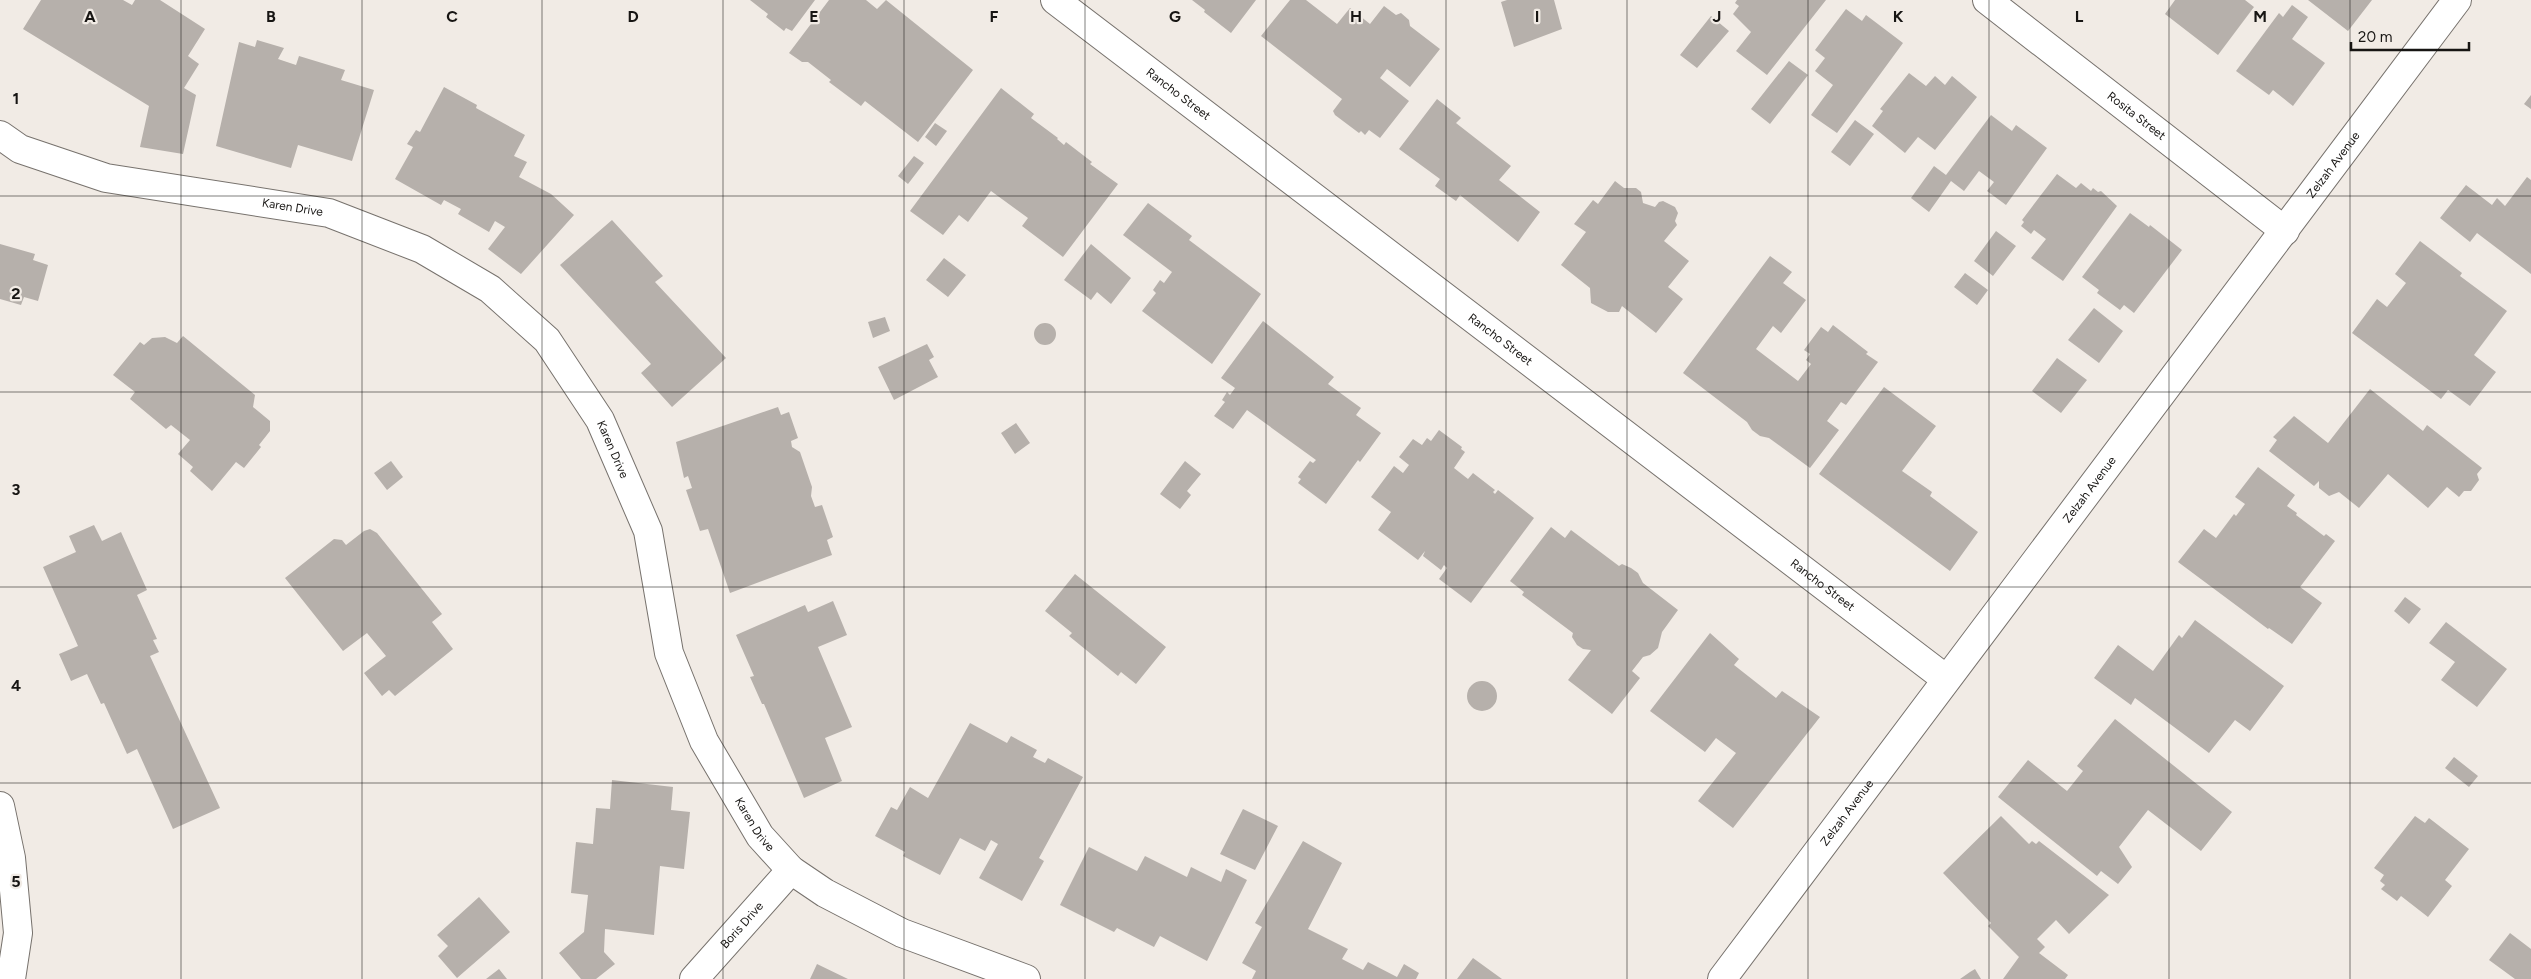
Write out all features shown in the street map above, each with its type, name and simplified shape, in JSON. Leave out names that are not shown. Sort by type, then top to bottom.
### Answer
[{"type":"street","name":"Rancho Street","points":[[1055,0],[1946,679]]},
{"type":"street","name":"Rosita Street","points":[[1986,0],[2285,231]]},
{"type":"street","name":"Zelzah Avenue","points":[[1722,979],[2457,0]]},
{"type":"street","name":"Karen Drive","points":[[0,135],[20,149],[106,178],[319,212],[338,217],[422,248],[490,289],[547,340],[600,420],[648,531],[668,654],[704,742],[760,836],[791,870],[825,893],[902,932],[1026,979]]},
{"type":"street","points":[[0,806],[11,858],[18,933],[12,979]]},
{"type":"street","name":"Boris Drive","points":[[694,979],[791,870]]},
{"type":"building","points":[[41,0],[123,0],[132,5],[135,0],[160,0],[205,29],[188,56],[199,64],[184,88],[196,95],[183,154],[140,147],[149,106],[23,29]]},
{"type":"building","points":[[750,0],[815,0],[792,31],[786,28],[784,31],[766,17],[768,14]]},
{"type":"building","points":[[829,0],[866,0],[877,9],[886,0],[973,70],[918,142],[865,101],[861,106],[829,82],[831,80],[808,62],[802,62],[789,53]]},
{"type":"building","points":[[1192,0],[1256,0],[1231,33]]},
{"type":"building","points":[[1290,0],[1306,0],[1337,24],[1350,8],[1370,24],[1384,6],[1396,15],[1401,13],[1409,20],[1410,26],[1440,49],[1410,87],[1387,69],[1380,78],[1409,101],[1380,138],[1369,130],[1365,135],[1361,131],[1359,133],[1335,115],[1333,111],[1342,99],[1261,36]]},
{"type":"building","points":[[1507,0],[1554,0],[1562,29],[1514,47],[1501,2]]},
{"type":"building","points":[[1737,0],[1826,0],[1767,75],[1736,51],[1751,32],[1733,14],[1739,6],[1735,3]]},
{"type":"building","points":[[2175,0],[2245,0],[2254,7],[2218,55],[2165,14]]},
{"type":"building","points":[[2308,0],[2372,0],[2348,31]]},
{"type":"building","points":[[2292,5],[2308,17],[2292,39],[2325,63],[2293,106],[2273,90],[2269,95],[2236,71],[2279,13],[2283,17]]},
{"type":"building","points":[[1846,9],[1862,21],[1866,15],[1903,43],[1837,133],[1811,115],[1833,85],[1815,71],[1825,58],[1815,50]]},
{"type":"building","points":[[1711,16],[1729,31],[1697,68],[1680,55]]},
{"type":"building","points":[[257,40],[284,48],[278,59],[296,65],[299,56],[345,70],[341,80],[374,90],[352,161],[298,145],[291,168],[216,146],[239,42],[255,47]]},
{"type":"building","points":[[1789,61],[1808,75],[1770,124],[1751,109]]},
{"type":"building","points":[[1909,73],[1926,86],[1935,76],[1945,85],[1952,76],[1977,97],[1935,150],[1918,137],[1905,153],[1872,126],[1883,111],[1880,109]]},
{"type":"building","points":[[444,87],[477,105],[476,108],[525,135],[514,156],[527,162],[519,177],[551,194],[574,215],[521,274],[488,249],[505,227],[495,221],[489,232],[458,214],[461,209],[444,200],[441,205],[395,179],[413,147],[407,144],[416,130],[420,132]]},
{"type":"building","points":[[1001,88],[1034,114],[1031,118],[1058,138],[1064,145],[1066,142],[1092,162],[1090,164],[1118,184],[1063,257],[1022,226],[1028,218],[991,191],[968,222],[959,215],[943,235],[910,211]]},
{"type":"building","points":[[2531,95],[2531,109],[2524,104]]},
{"type":"building","points":[[1437,99],[1461,118],[1456,123],[1511,166],[1499,180],[1540,212],[1518,242],[1460,195],[1456,201],[1435,186],[1440,179],[1399,149]]},
{"type":"building","points":[[1991,115],[2012,131],[2016,125],[2047,148],[2006,205],[1987,191],[1994,182],[1979,171],[1964,191],[1951,181],[1929,212],[1911,198],[1934,166],[1946,175]]},
{"type":"building","points":[[1855,120],[1874,134],[1850,166],[1831,152]]},
{"type":"building","points":[[935,123],[947,131],[936,146],[925,137]]},
{"type":"building","points":[[914,156],[924,163],[908,184],[898,176]]},
{"type":"building","points":[[2057,174],[2076,188],[2081,183],[2091,191],[2093,188],[2098,192],[2101,191],[2117,206],[2063,281],[2031,258],[2046,239],[2034,230],[2031,234],[2021,226],[2024,222],[2022,220]]},
{"type":"building","points":[[2527,177],[2531,180],[2531,274],[2477,233],[2470,242],[2440,218],[2466,185],[2492,205],[2497,198],[2505,206]]},
{"type":"building","points":[[1615,181],[1624,188],[1636,188],[1641,192],[1643,203],[1655,207],[1659,202],[1663,201],[1675,207],[1678,213],[1675,221],[1677,225],[1664,241],[1689,261],[1668,287],[1683,299],[1656,333],[1622,306],[1619,312],[1608,312],[1591,303],[1590,288],[1561,265],[1586,232],[1574,224],[1593,200],[1598,204]]},
{"type":"building","points":[[1148,203],[1192,236],[1189,240],[1261,294],[1212,364],[1142,311],[1156,293],[1153,290],[1160,280],[1164,283],[1172,272],[1123,235]]},
{"type":"building","points":[[2130,213],[2149,227],[2150,225],[2182,250],[2134,313],[2124,305],[2120,310],[2097,293],[2099,290],[2082,277]]},
{"type":"building","points":[[612,220],[663,276],[655,282],[726,358],[672,407],[641,373],[651,364],[560,265]]},
{"type":"building","points":[[1996,231],[2016,246],[1993,276],[1974,261]]},
{"type":"building","points":[[2420,241],[2462,273],[2460,276],[2507,311],[2474,355],[2496,372],[2470,406],[2448,390],[2441,399],[2352,333],[2377,299],[2387,307],[2406,283],[2395,274]]},
{"type":"building","points":[[0,244],[35,254],[33,260],[48,265],[38,301],[24,297],[21,305],[0,299]]},
{"type":"building","points":[[1091,244],[1131,278],[1111,304],[1097,292],[1091,300],[1064,280]]},
{"type":"building","points":[[1770,256],[1792,272],[1783,283],[1806,300],[1781,333],[1773,326],[1756,349],[1798,381],[1811,364],[1806,360],[1810,354],[1804,350],[1821,327],[1828,332],[1833,325],[1878,362],[1846,405],[1841,402],[1827,421],[1839,430],[1810,468],[1769,438],[1760,436],[1752,430],[1747,422],[1683,373]]},
{"type":"building","points":[[944,258],[966,275],[948,297],[926,280]]},
{"type":"building","points":[[1965,273],[1988,290],[1977,305],[1954,287]]},
{"type":"building","points":[[2094,308],[2123,331],[2099,363],[2068,340]]},
{"type":"building","points":[[885,317],[890,331],[873,338],[868,322]]},
{"type":"building","points":[[1263,321],[1334,377],[1328,384],[1361,408],[1356,415],[1381,433],[1360,462],[1358,460],[1326,504],[1298,483],[1301,479],[1298,477],[1310,461],[1313,463],[1316,460],[1247,410],[1233,429],[1214,416],[1225,402],[1222,400],[1227,392],[1230,395],[1235,388],[1221,378]]},
{"type":"building","points":[[1045,323],[1055,330],[1056,334],[1049,344],[1045,345],[1035,338],[1034,334],[1041,324]]},
{"type":"building","points":[[183,336],[255,395],[253,407],[270,421],[270,431],[259,445],[261,447],[244,468],[236,462],[212,491],[190,471],[193,467],[178,454],[190,440],[171,425],[166,429],[130,399],[135,392],[113,375],[140,342],[144,345],[152,338],[165,337],[177,343]]},
{"type":"building","points":[[927,344],[934,357],[929,360],[938,377],[894,400],[878,367]]},
{"type":"building","points":[[2057,358],[2087,380],[2061,413],[2032,391]]},
{"type":"building","points":[[1884,387],[1936,426],[1902,471],[1932,492],[1930,496],[1978,532],[1950,571],[1819,474]]},
{"type":"building","points":[[2370,389],[2423,431],[2427,425],[2482,468],[2477,474],[2479,480],[2471,491],[2464,491],[2459,497],[2447,487],[2428,508],[2388,474],[2359,508],[2339,492],[2329,496],[2319,488],[2319,481],[2314,486],[2269,451],[2277,440],[2273,437],[2294,416],[2328,443]]},
{"type":"building","points":[[778,407],[781,415],[789,412],[798,438],[791,441],[792,447],[800,452],[812,487],[811,496],[815,507],[822,505],[833,537],[827,540],[832,555],[730,593],[708,529],[700,531],[686,490],[692,488],[688,476],[684,478],[676,442]]},
{"type":"building","points":[[1016,423],[1030,443],[1015,454],[1001,433]]},
{"type":"building","points":[[1439,430],[1462,447],[1461,449],[1465,452],[1454,468],[1468,479],[1473,473],[1495,490],[1493,492],[1495,494],[1498,490],[1534,518],[1471,603],[1439,579],[1447,568],[1444,565],[1441,570],[1423,556],[1425,551],[1418,560],[1378,530],[1391,512],[1371,497],[1394,466],[1403,473],[1409,465],[1399,457],[1413,439],[1422,445],[1427,438],[1431,441]]},
{"type":"building","points":[[391,461],[403,477],[387,490],[374,473]]},
{"type":"building","points":[[1185,461],[1201,474],[1187,491],[1191,495],[1180,509],[1160,494]]},
{"type":"building","points":[[2258,467],[2295,495],[2287,506],[2297,513],[2296,515],[2324,536],[2326,534],[2335,541],[2300,587],[2322,603],[2292,644],[2268,629],[2178,562],[2204,529],[2216,538],[2234,514],[2236,516],[2245,504],[2235,497]]},
{"type":"building","points":[[94,525],[102,541],[121,532],[147,590],[137,595],[157,639],[153,640],[159,652],[150,656],[220,808],[173,829],[137,749],[127,754],[104,703],[101,704],[87,674],[71,681],[59,654],[78,646],[43,567],[76,552],[69,536]]},
{"type":"building","points":[[1551,527],[1565,538],[1571,530],[1619,566],[1622,564],[1631,568],[1638,573],[1643,583],[1678,610],[1662,632],[1658,648],[1650,655],[1643,657],[1632,671],[1640,678],[1612,714],[1568,680],[1591,650],[1583,649],[1577,645],[1572,637],[1573,633],[1522,595],[1524,592],[1510,581]]},
{"type":"building","points":[[370,529],[377,533],[442,614],[432,622],[453,649],[395,696],[389,690],[382,696],[364,673],[386,656],[367,633],[343,651],[285,578],[334,539],[342,540],[346,545],[364,531]]},
{"type":"building","points":[[1075,574],[1166,647],[1136,684],[1121,672],[1118,676],[1069,636],[1072,633],[1045,611]]},
{"type":"building","points":[[2405,597],[2421,609],[2409,624],[2394,611]]},
{"type":"building","points":[[833,601],[847,635],[818,647],[852,727],[825,738],[842,781],[804,798],[764,704],[762,704],[750,677],[754,676],[736,635],[805,605],[808,612]]},
{"type":"building","points":[[2195,620],[2284,686],[2250,731],[2235,720],[2209,753],[2135,698],[2131,705],[2094,678],[2118,645],[2153,671],[2179,635],[2182,638]]},
{"type":"building","points":[[2446,622],[2507,669],[2477,707],[2441,680],[2455,662],[2429,643]]},
{"type":"building","points":[[1710,633],[1739,659],[1734,665],[1776,698],[1782,691],[1820,717],[1733,828],[1698,801],[1736,753],[1716,738],[1705,752],[1650,711]]},
{"type":"building","points":[[1482,681],[1493,685],[1497,696],[1493,707],[1482,711],[1471,707],[1467,696],[1471,685]]},
{"type":"building","points":[[2115,719],[2232,812],[2201,851],[2148,810],[2119,847],[2132,867],[2118,884],[2101,871],[2097,876],[1998,797],[2028,760],[2067,791],[2083,771],[2077,766]]},
{"type":"building","points":[[970,723],[1007,743],[1011,736],[1037,750],[1033,757],[1045,763],[1048,758],[1083,777],[1039,858],[1044,861],[1022,901],[979,878],[998,844],[991,840],[985,851],[960,838],[940,875],[903,856],[905,852],[875,836],[891,807],[897,810],[910,787],[928,798]]},
{"type":"building","points":[[2454,757],[2478,776],[2469,787],[2445,768]]},
{"type":"building","points":[[612,780],[673,787],[671,810],[690,812],[684,869],[660,866],[654,935],[605,929],[604,952],[615,964],[596,979],[581,979],[559,953],[584,932],[588,895],[571,893],[576,842],[593,844],[596,808],[610,809]]},
{"type":"building","points":[[1243,809],[1278,826],[1255,870],[1220,854]]},
{"type":"building","points":[[2001,816],[2029,844],[2032,841],[2036,844],[2039,841],[2109,895],[2069,934],[2056,920],[2037,939],[2045,947],[2039,953],[2068,975],[2065,979],[2003,979],[2019,957],[1988,926],[1991,923],[1943,873]]},
{"type":"building","points":[[2415,816],[2425,823],[2429,818],[2469,849],[2445,880],[2452,886],[2428,917],[2401,896],[2397,901],[2381,889],[2385,885],[2380,881],[2384,875],[2374,868]]},
{"type":"building","points":[[1303,841],[1342,863],[1308,929],[1348,949],[1342,959],[1363,970],[1368,962],[1397,977],[1404,964],[1419,973],[1416,979],[1252,979],[1256,971],[1242,963],[1262,927],[1255,923]]},
{"type":"building","points":[[1089,847],[1137,871],[1145,856],[1187,877],[1191,867],[1221,882],[1226,869],[1247,880],[1207,961],[1160,936],[1154,947],[1117,928],[1114,932],[1060,905]]},
{"type":"building","points":[[479,897],[510,932],[457,978],[438,956],[448,946],[437,935]]},
{"type":"building","points":[[2510,933],[2531,949],[2531,979],[2515,979],[2489,960]]},
{"type":"building","points":[[1473,958],[1502,979],[1457,979]]},
{"type":"building","points":[[817,964],[848,979],[810,979]]},
{"type":"building","points":[[499,969],[507,979],[486,979]]},
{"type":"building","points":[[1975,969],[1981,979],[1960,979],[1970,972]]}]
